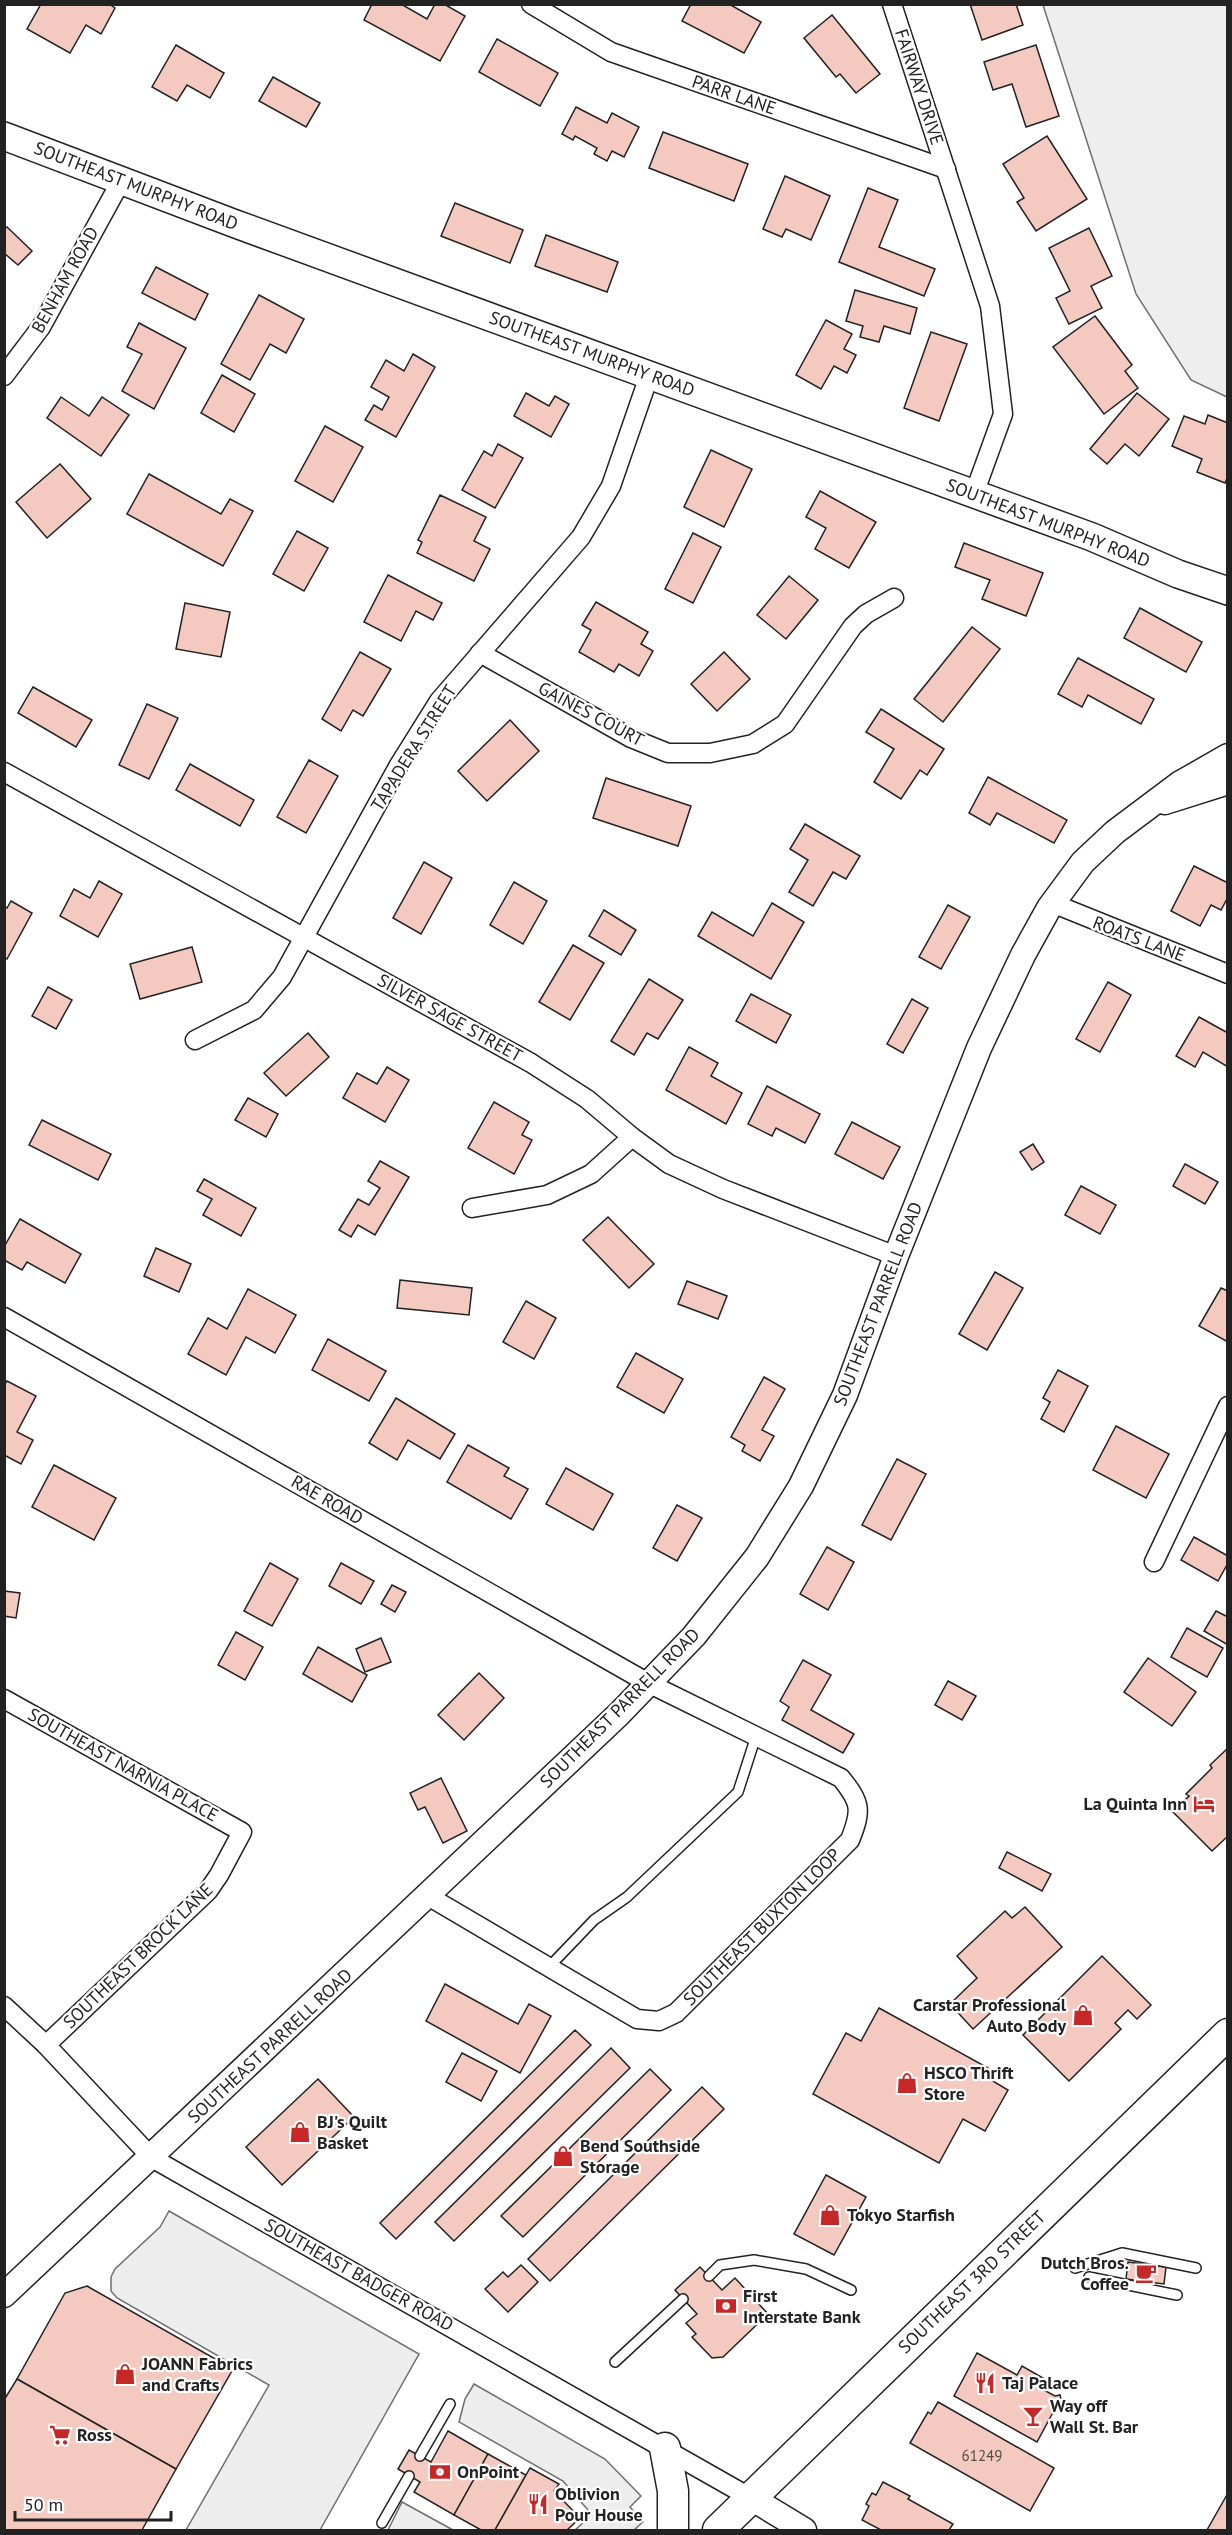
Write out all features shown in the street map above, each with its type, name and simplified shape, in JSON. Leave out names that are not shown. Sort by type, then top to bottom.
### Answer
[{"type":"main road","name":"SOUTHEAST MURPHY ROAD","points":[[4,136],[649,376],[1092,537],[1178,574],[1227,591]]},
{"type":"main road","name":"SOUTHEAST MURPHY ROAD","points":[[1178,574],[1227,607]]},
{"type":"main road","name":"SOUTHEAST 3RD STREET","points":[[718,2530],[1227,2034]]},
{"type":"main road","points":[[665,2448],[673,2497],[673,2530]]},
{"type":"street","name":"PARR LANE","points":[[531,4],[611,52],[946,169]]},
{"type":"street","name":"FAIRWAY DRIVE","points":[[892,4],[990,306],[1003,414],[974,494]]},
{"type":"street","name":"BENHAM ROAD","points":[[4,376],[41,327],[121,181]]},
{"type":"street","name":"TAPADERA STREET","points":[[195,1040],[254,1010],[282,977],[399,765],[439,701],[581,537],[611,486],[649,376]]},
{"type":"street","name":"GAINES COURT","points":[[480,653],[631,738],[668,753],[710,753],[753,744],[785,724],[853,626],[866,614],[894,598]]},
{"type":"street","name":"SOUTHEAST PARRELL ROAD","points":[[4,2295],[152,2158],[650,1684],[694,1636],[757,1557],[801,1486],[845,1395],[896,1256],[979,1048],[1023,955],[1052,903],[1078,868],[1123,825],[1154,805],[1184,780],[1227,756]]},
{"type":"street","name":"SILVER SAGE STREET","points":[[4,772],[531,1063],[587,1099],[632,1137],[669,1164],[723,1189],[896,1256]]},
{"type":"street","name":"SOUTHEAST PARRELL ROAD","points":[[1154,805],[1227,782]]},
{"type":"street","name":"ROATS LANE","points":[[1052,903],[1227,974]]},
{"type":"street","points":[[472,1208],[547,1195],[591,1174],[632,1137]]},
{"type":"street","name":"RAE ROAD","points":[[4,1317],[650,1684]]},
{"type":"street","points":[[1154,1562],[1227,1406]]},
{"type":"street","name":"SOUTHEAST BUXTON LOOP","points":[[428,1896],[637,2019],[659,2021],[676,2013],[850,1840],[859,1817],[855,1796],[841,1778],[650,1684]]},
{"type":"street","name":"SOUTHEAST NARNIA PLACE","points":[[4,1699],[242,1832]]},
{"type":"street","name":"SOUTHEAST BROCK LANE","points":[[46,2045],[208,1891],[242,1832]]},
{"type":"street","name":"SOUTHEAST BADGER ROAD","points":[[4,2006],[46,2045],[152,2158],[751,2498]]},
{"type":"street","points":[[751,2498],[804,2530]]},
{"type":"lane","points":[[549,1967],[594,1920],[627,1897],[738,1792],[756,1736]]},
{"type":"lane","points":[[1075,2268],[1122,2253],[1196,2268]]},
{"type":"lane","points":[[708,2276],[720,2265],[754,2260],[806,2269],[851,2290]]},
{"type":"lane","points":[[1089,2277],[1177,2295]]},
{"type":"lane","points":[[615,2362],[683,2299]]},
{"type":"lane","points":[[420,2456],[450,2404]]},
{"type":"lane","points":[[382,2523],[409,2476]]},
{"type":"shaded area","points":[[1043,5],[1227,5],[1227,397],[1191,380],[1136,294]]},
{"type":"shaded area","points":[[169,2211],[419,2354],[320,2530],[186,2530],[269,2385],[117,2298],[111,2291],[111,2277],[115,2269],[160,2227]]},
{"type":"shaded area","points":[[474,2384],[605,2459],[641,2496],[630,2507],[643,2522],[634,2530],[575,2530],[586,2520],[588,2510],[563,2481],[459,2422],[465,2399]]},
{"type":"shaded area","points":[[402,2502],[453,2530],[388,2530]]},
{"type":"building","points":[[41,4],[109,4],[115,8],[101,34],[86,25],[70,53],[27,29]]},
{"type":"building","points":[[372,4],[401,4],[427,19],[435,4],[444,4],[465,16],[440,61],[364,20]]},
{"type":"building","points":[[691,4],[729,4],[761,22],[744,53],[682,21]]},
{"type":"building","points":[[970,4],[1016,4],[1023,25],[982,40]]},
{"type":"building","points":[[832,15],[880,74],[856,93],[840,74],[836,77],[804,38]]},
{"type":"building","points":[[497,39],[558,73],[540,106],[479,72]]},
{"type":"building","points":[[176,45],[224,73],[210,98],[187,85],[177,101],[152,87]]},
{"type":"building","points":[[1036,45],[1059,116],[1026,127],[1012,84],[993,90],[984,62]]},
{"type":"building","points":[[273,77],[320,103],[306,127],[259,101]]},
{"type":"building","points":[[576,107],[607,123],[612,113],[639,127],[624,157],[612,151],[607,161],[594,154],[597,148],[575,136],[573,140],[562,134]]},
{"type":"building","points":[[663,132],[748,164],[734,201],[649,168]]},
{"type":"building","points":[[1047,136],[1087,199],[1036,231],[1017,202],[1024,198],[1003,164]]},
{"type":"building","points":[[785,176],[830,196],[811,240],[786,229],[782,237],[763,229]]},
{"type":"building","points":[[868,188],[898,200],[879,247],[935,269],[924,296],[839,262]]},
{"type":"building","points":[[455,203],[523,230],[510,263],[441,236]]},
{"type":"building","points":[[7,227],[32,251],[18,265],[4,253],[4,229]]},
{"type":"building","points":[[1089,228],[1112,276],[1091,286],[1102,308],[1069,324],[1056,298],[1070,291],[1049,248]]},
{"type":"building","points":[[546,235],[618,262],[607,292],[535,266]]},
{"type":"building","points":[[156,267],[208,294],[195,320],[142,293]]},
{"type":"building","points":[[855,290],[917,308],[910,334],[884,326],[879,342],[860,337],[863,326],[846,321]]},
{"type":"building","points":[[259,295],[304,319],[286,353],[270,344],[250,380],[221,364]]},
{"type":"building","points":[[1095,316],[1132,365],[1125,371],[1138,388],[1104,414],[1053,347]]},
{"type":"building","points":[[826,320],[852,334],[844,349],[856,355],[847,373],[834,366],[821,389],[796,375]]},
{"type":"building","points":[[139,323],[186,348],[154,409],[122,391],[142,354],[127,347]]},
{"type":"building","points":[[931,332],[967,344],[939,421],[904,408]]},
{"type":"building","points":[[413,354],[435,367],[396,437],[365,420],[374,405],[382,410],[389,397],[371,387],[386,360],[404,371]]},
{"type":"building","points":[[222,375],[255,394],[234,432],[201,413]]},
{"type":"building","points":[[526,393],[549,406],[555,396],[569,404],[551,437],[514,416]]},
{"type":"building","points":[[1137,393],[1169,419],[1139,456],[1125,444],[1107,464],[1090,449]]},
{"type":"building","points":[[61,397],[89,416],[102,397],[129,415],[101,456],[47,418]]},
{"type":"building","points":[[1208,415],[1228,423],[1228,476],[1225,483],[1197,472],[1202,459],[1172,446],[1184,416],[1205,424]]},
{"type":"building","points":[[325,426],[363,447],[333,502],[295,481]]},
{"type":"building","points":[[498,444],[523,458],[495,508],[462,490],[484,451],[492,456]]},
{"type":"building","points":[[711,450],[752,469],[724,527],[684,507]]},
{"type":"building","points":[[60,464],[91,499],[47,538],[16,502]]},
{"type":"building","points":[[149,474],[221,514],[230,499],[253,511],[223,566],[127,514]]},
{"type":"building","points":[[820,491],[876,522],[849,568],[815,549],[826,528],[806,517]]},
{"type":"building","points":[[440,495],[486,517],[474,541],[490,549],[474,581],[417,553],[422,542],[418,540]]},
{"type":"building","points":[[297,531],[328,548],[304,591],[273,574]]},
{"type":"building","points":[[693,533],[721,547],[693,603],[665,589]]},
{"type":"building","points":[[964,543],[1043,573],[1026,616],[982,599],[990,580],[955,567]]},
{"type":"building","points":[[388,575],[442,603],[433,620],[416,611],[401,641],[364,622]]},
{"type":"building","points":[[789,576],[818,600],[786,639],[757,615]]},
{"type":"building","points":[[596,602],[648,632],[641,644],[653,651],[639,676],[619,664],[614,672],[579,652],[591,630],[582,625]]},
{"type":"building","points":[[185,603],[230,612],[221,657],[176,649]]},
{"type":"building","points":[[1140,608],[1202,642],[1186,672],[1124,638]]},
{"type":"building","points":[[972,627],[1000,649],[943,722],[914,699]]},
{"type":"building","points":[[360,652],[391,669],[363,716],[353,710],[341,731],[322,719]]},
{"type":"building","points":[[724,652],[750,679],[717,711],[691,684]]},
{"type":"building","points":[[1078,658],[1154,699],[1141,724],[1088,695],[1082,707],[1058,694]]},
{"type":"building","points":[[33,687],[92,720],[76,747],[18,713]]},
{"type":"building","points":[[147,704],[178,718],[149,779],[119,765]]},
{"type":"building","points":[[881,709],[944,749],[927,775],[920,770],[901,799],[874,782],[894,749],[866,732]]},
{"type":"building","points":[[510,720],[539,751],[487,801],[458,771]]},
{"type":"building","points":[[309,760],[338,776],[306,833],[277,817]]},
{"type":"building","points":[[190,764],[254,800],[240,826],[176,790]]},
{"type":"building","points":[[988,777],[1067,820],[1054,843],[997,813],[990,825],[969,813]]},
{"type":"building","points":[[606,778],[691,806],[678,846],[593,818]]},
{"type":"building","points":[[805,824],[860,856],[846,879],[833,872],[813,906],[789,892],[808,860],[790,849]]},
{"type":"building","points":[[424,862],[452,878],[421,934],[393,918]]},
{"type":"building","points":[[1194,866],[1228,883],[1228,897],[1221,910],[1211,905],[1200,926],[1171,911]]},
{"type":"building","points":[[99,881],[122,894],[98,937],[60,916],[74,889],[90,898]]},
{"type":"building","points":[[514,882],[547,901],[523,944],[490,925]]},
{"type":"building","points":[[11,901],[32,913],[7,959],[4,957],[4,906],[7,908]]},
{"type":"building","points":[[772,903],[804,922],[771,979],[698,936],[712,912],[753,936]]},
{"type":"building","points":[[948,905],[970,917],[941,969],[919,957]]},
{"type":"building","points":[[604,910],[636,930],[621,955],[589,936]]},
{"type":"building","points":[[573,945],[604,963],[570,1020],[539,1002]]},
{"type":"building","points":[[192,947],[202,982],[140,999],[130,964]]},
{"type":"building","points":[[649,979],[683,1000],[658,1039],[647,1033],[634,1055],[611,1041]]},
{"type":"building","points":[[1108,982],[1131,995],[1100,1052],[1076,1039]]},
{"type":"building","points":[[48,987],[72,1000],[56,1029],[32,1016]]},
{"type":"building","points":[[751,994],[791,1015],[776,1043],[736,1021]]},
{"type":"building","points":[[912,999],[928,1008],[903,1053],[887,1044]]},
{"type":"building","points":[[1199,1017],[1228,1033],[1228,1067],[1203,1052],[1195,1067],[1176,1056]]},
{"type":"building","points":[[308,1033],[329,1057],[286,1096],[264,1073]]},
{"type":"building","points":[[689,1047],[718,1063],[711,1076],[742,1093],[726,1124],[666,1090]]},
{"type":"building","points":[[387,1067],[409,1080],[385,1122],[343,1098],[357,1073],[377,1084]]},
{"type":"building","points":[[767,1086],[820,1114],[805,1143],[776,1128],[772,1136],[748,1124]]},
{"type":"building","points":[[248,1098],[278,1114],[266,1137],[235,1120]]},
{"type":"building","points":[[494,1102],[529,1122],[522,1135],[532,1140],[514,1174],[468,1148]]},
{"type":"building","points":[[42,1120],[111,1154],[98,1180],[29,1145]]},
{"type":"building","points":[[852,1122],[900,1147],[883,1179],[835,1154]]},
{"type":"building","points":[[1033,1144],[1044,1162],[1032,1170],[1020,1152]]},
{"type":"building","points":[[380,1161],[409,1177],[375,1235],[358,1225],[351,1237],[339,1230],[358,1199],[369,1205],[380,1188],[368,1181]]},
{"type":"building","points":[[1185,1164],[1218,1182],[1205,1204],[1173,1186]]},
{"type":"building","points":[[204,1179],[256,1208],[241,1236],[203,1215],[212,1199],[197,1191]]},
{"type":"building","points":[[1081,1186],[1116,1205],[1100,1234],[1065,1215]]},
{"type":"building","points":[[608,1217],[654,1264],[629,1288],[583,1240]]},
{"type":"building","points":[[20,1219],[81,1254],[65,1283],[27,1262],[22,1270],[4,1260],[4,1247]]},
{"type":"building","points":[[156,1248],[191,1264],[179,1292],[144,1276]]},
{"type":"building","points":[[995,1272],[1023,1288],[987,1350],[959,1334]]},
{"type":"building","points":[[400,1280],[472,1288],[469,1315],[397,1308]]},
{"type":"building","points":[[687,1281],[727,1296],[718,1319],[678,1304]]},
{"type":"building","points":[[1221,1288],[1228,1291],[1228,1342],[1199,1326]]},
{"type":"building","points":[[248,1289],[296,1315],[275,1353],[246,1337],[226,1375],[188,1354],[208,1318],[227,1329]]},
{"type":"building","points":[[526,1301],[556,1318],[534,1359],[503,1342]]},
{"type":"building","points":[[328,1339],[386,1371],[369,1401],[312,1370]]},
{"type":"building","points":[[636,1353],[683,1379],[664,1413],[617,1387]]},
{"type":"building","points":[[1058,1370],[1088,1386],[1064,1432],[1041,1419],[1050,1402],[1043,1398]]},
{"type":"building","points":[[764,1377],[785,1389],[762,1430],[774,1436],[760,1461],[742,1451],[745,1445],[731,1437]]},
{"type":"building","points":[[7,1381],[36,1396],[17,1432],[33,1440],[21,1464],[4,1455],[4,1385]]},
{"type":"building","points":[[396,1398],[455,1434],[440,1459],[408,1440],[397,1460],[369,1443]]},
{"type":"building","points":[[1116,1426],[1169,1454],[1146,1498],[1093,1470]]},
{"type":"building","points":[[468,1445],[509,1468],[504,1476],[528,1489],[511,1519],[447,1482]]},
{"type":"building","points":[[897,1459],[926,1474],[891,1540],[862,1525]]},
{"type":"building","points":[[54,1465],[116,1498],[94,1540],[32,1507]]},
{"type":"building","points":[[566,1468],[613,1494],[593,1530],[546,1504]]},
{"type":"building","points":[[677,1505],[702,1518],[677,1561],[653,1548]]},
{"type":"building","points":[[1194,1537],[1228,1556],[1228,1563],[1218,1581],[1181,1560]]},
{"type":"building","points":[[827,1547],[854,1562],[828,1610],[800,1594]]},
{"type":"building","points":[[270,1563],[298,1579],[272,1626],[244,1611]]},
{"type":"building","points":[[341,1563],[374,1581],[361,1604],[329,1586]]},
{"type":"building","points":[[392,1585],[406,1592],[395,1612],[381,1604]]},
{"type":"building","points":[[4,1591],[20,1593],[16,1618],[4,1616]]},
{"type":"building","points":[[1216,1611],[1228,1617],[1228,1645],[1204,1631]]},
{"type":"building","points":[[1187,1628],[1223,1648],[1207,1677],[1171,1657]]},
{"type":"building","points":[[236,1632],[263,1647],[245,1680],[218,1665]]},
{"type":"building","points":[[381,1638],[391,1662],[365,1672],[356,1649]]},
{"type":"building","points":[[318,1647],[367,1675],[352,1702],[303,1674]]},
{"type":"building","points":[[1148,1658],[1196,1692],[1172,1726],[1124,1692]]},
{"type":"building","points":[[803,1660],[831,1675],[811,1710],[854,1734],[843,1753],[782,1720],[789,1707],[780,1701]]},
{"type":"building","points":[[479,1673],[504,1698],[464,1740],[438,1715]]},
{"type":"building","points":[[948,1681],[976,1696],[962,1720],[935,1705]]},
{"type":"building","name":"La Quinta Inn","points":[[1228,1748],[1228,1836],[1212,1851],[1173,1812],[1189,1796],[1186,1794],[1212,1768],[1210,1765]]},
{"type":"building","points":[[441,1778],[467,1831],[443,1843],[425,1807],[418,1810],[410,1793]]},
{"type":"building","points":[[1007,1852],[1051,1874],[1042,1891],[999,1868]]},
{"type":"building","points":[[1025,1907],[1062,1947],[973,2029],[950,2004],[977,1978],[957,1956],[1005,1911],[1012,1918]]},
{"type":"building","name":"Carstar Professional Auto Body","points":[[1102,1956],[1151,2005],[1137,2019],[1128,2010],[1115,2023],[1121,2029],[1069,2081],[1023,2035]]},
{"type":"building","points":[[445,1984],[518,2024],[529,2004],[551,2016],[520,2073],[426,2021]]},
{"type":"building","name":"HSCO Thrift Store","points":[[879,2008],[990,2069],[986,2077],[1008,2090],[985,2131],[963,2119],[939,2163],[813,2094],[846,2033],[861,2041]]},
{"type":"building","points":[[575,2030],[591,2045],[396,2239],[380,2223]]},
{"type":"building","points":[[611,2048],[630,2068],[454,2241],[435,2222]]},
{"type":"building","points":[[462,2053],[497,2071],[481,2101],[446,2082]]},
{"type":"building","points":[[650,2069],[671,2090],[523,2237],[501,2216]]},
{"type":"building","name":"BJ's Quilt Basket","points":[[318,2079],[354,2117],[282,2185],[246,2147]]},
{"type":"building","points":[[702,2087],[724,2109],[550,2281],[528,2259]]},
{"type":"building","name":"Tokyo Starfish","points":[[826,2175],[866,2197],[834,2255],[794,2234]]},
{"type":"building","name":"Dutch Bros. Coffee","points":[[1128,2262],[1166,2267],[1164,2284],[1126,2279]]},
{"type":"building","points":[[521,2265],[538,2282],[508,2312],[485,2289],[503,2272],[508,2277]]},
{"type":"building","name":"First Interstate Bank","points":[[700,2267],[722,2290],[735,2278],[768,2314],[723,2357],[712,2358],[692,2337],[696,2334],[686,2323],[697,2314],[675,2290]]},
{"type":"building","name":"JOANN Fabrics and Crafts","points":[[87,2286],[233,2369],[176,2469],[17,2379],[65,2293]]},
{"type":"building","points":[[977,2353],[1017,2375],[1022,2366],[1043,2378],[1038,2387],[1055,2396],[1060,2395],[1062,2403],[1057,2405],[1037,2442],[954,2396]]},
{"type":"building","name":"Ross","points":[[17,2379],[176,2469],[142,2530],[4,2530],[4,2400]]},
{"type":"building","points":[[938,2402],[1054,2468],[1030,2511],[910,2443],[928,2412],[931,2414]]},
{"type":"building","name":"OnPoint","points":[[448,2431],[488,2454],[454,2515],[414,2492],[420,2482],[398,2469],[409,2450],[431,2462]]},
{"type":"building","points":[[488,2454],[526,2475],[495,2530],[481,2530],[454,2515]]},
{"type":"building","name":"Oblivion Pour House","points":[[530,2468],[559,2484],[554,2491],[580,2518],[567,2530],[495,2530]]},
{"type":"building","points":[[883,2482],[910,2496],[908,2499],[953,2524],[949,2530],[881,2530],[862,2520],[869,2506],[866,2504],[872,2493],[876,2495]]},
{"type":"building","points":[[1228,2493],[1228,2530],[1207,2530]]},
{"type":"place","name":"La Quinta Inn","points":[[1204,1804]]},
{"type":"place","name":"Carstar Professional Auto Body","points":[[1083,2015]]},
{"type":"place","name":"HSCO Thrift Store","points":[[907,2083]]},
{"type":"place","name":"BJ's Quilt Basket","points":[[300,2132]]},
{"type":"place","name":"Bend Southside Storage","points":[[563,2156]]},
{"type":"place","name":"Tokyo Starfish","points":[[830,2215]]},
{"type":"place","name":"Dutch Bros. Coffee","points":[[1146,2273]]},
{"type":"place","name":"First Interstate Bank","points":[[726,2306]]},
{"type":"place","name":"JOANN Fabrics and Crafts","points":[[125,2374]]},
{"type":"place","name":"Taj Palace","points":[[985,2383]]},
{"type":"place","name":"Way off Wall St. Bar","points":[[1033,2416]]},
{"type":"place","name":"Ross","points":[[60,2435]]},
{"type":"place","name":"OnPoint","points":[[440,2472]]},
{"type":"place","name":"Oblivion Pour House","points":[[538,2504]]}]
